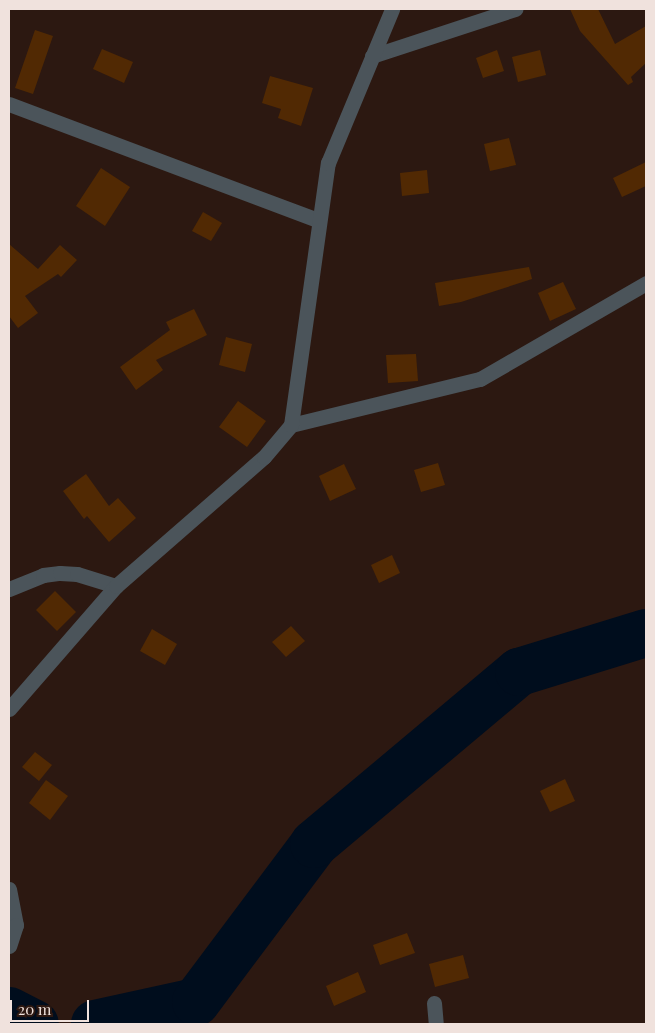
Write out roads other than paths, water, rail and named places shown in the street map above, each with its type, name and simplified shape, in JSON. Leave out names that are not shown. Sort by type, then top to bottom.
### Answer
[{"type":"street","points":[[9,709],[116,586],[264,457],[291,425],[318,220],[328,163],[392,9]]},
{"type":"street","points":[[372,56],[515,9]]},
{"type":"street","points":[[9,104],[318,220]]},
{"type":"street","points":[[291,425],[480,380],[646,283]]},
{"type":"street","points":[[9,589],[43,575],[60,573],[77,574],[116,586]]},
{"type":"street","points":[[9,889],[16,925],[9,946]]},
{"type":"street","points":[[434,1003],[436,1024]]},
{"type":"waterway","points":[[95,1024],[196,1002],[314,844],[519,672],[646,633]]},
{"type":"waterway","points":[[9,1011],[35,1024]]}]
